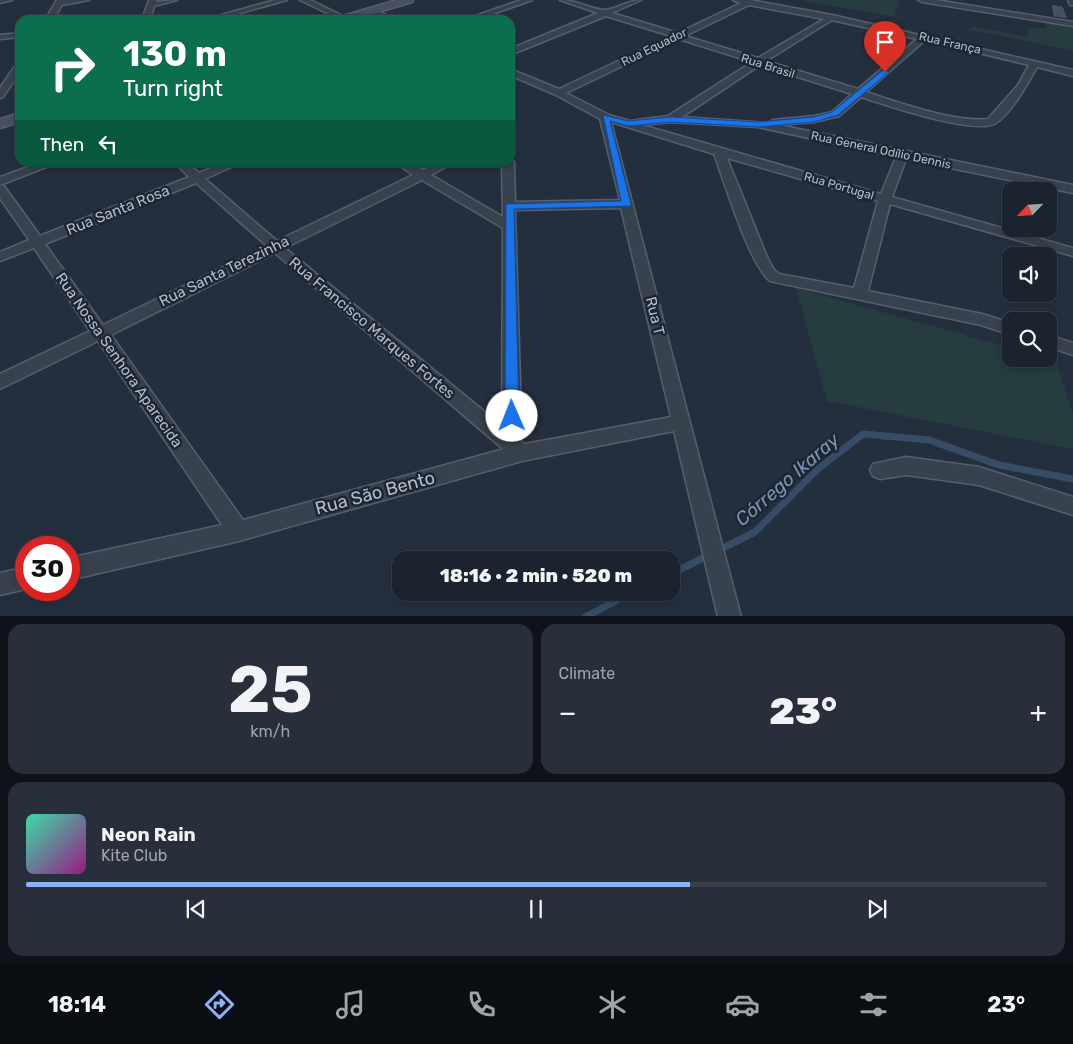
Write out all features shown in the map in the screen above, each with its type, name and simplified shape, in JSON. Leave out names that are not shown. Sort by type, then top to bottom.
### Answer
[{"type":"main road","points":[[357,15],[408,0]]},
{"type":"main road","points":[[0,114],[15,112]]},
{"type":"main road","points":[[0,124],[15,120]]},
{"type":"street","points":[[0,1],[8,0]]},
{"type":"street","points":[[52,15],[61,1],[85,0]]},
{"type":"street","points":[[148,15],[152,3],[173,0]]},
{"type":"street","points":[[226,15],[283,0]]},
{"type":"street","points":[[304,0],[335,15]]},
{"type":"street","points":[[483,15],[528,0]]},
{"type":"street","name":"Rua Brasil","points":[[564,0],[859,94],[929,115],[975,124],[991,122],[996,118],[1022,86],[1034,63]]},
{"type":"street","points":[[515,50],[637,0]]},
{"type":"street","name":"Rua França","points":[[737,0],[924,37],[1073,72]]},
{"type":"street","points":[[922,0],[1073,24]]},
{"type":"street","name":"Rua Equador","points":[[559,93],[749,2]]},
{"type":"street","points":[[371,11],[380,15]]},
{"type":"street","points":[[671,119],[758,62],[832,18]]},
{"type":"street","points":[[0,37],[15,36]]},
{"type":"street","points":[[758,124],[827,117],[835,114],[924,37]]},
{"type":"street","points":[[0,95],[15,72]]},
{"type":"street","points":[[515,74],[559,93],[606,117]]},
{"type":"street","name":"Rua Portugal","points":[[606,117],[719,152],[1073,252]]},
{"type":"street","name":"Rua T","points":[[606,117],[626,204],[730,616]]},
{"type":"street","name":"Rua General Odílio Dennis","points":[[628,124],[671,119],[758,124],[1073,189]]},
{"type":"street","points":[[719,152],[760,257],[769,273],[780,280],[860,294],[982,320],[1002,326]]},
{"type":"street","points":[[860,294],[885,199],[902,155]]},
{"type":"street","points":[[0,181],[40,167]]},
{"type":"street","name":"Rua Francisco Marques Fortes","points":[[185,167],[275,246],[516,448]]},
{"type":"street","name":"Rua Santa Rosa","points":[[0,257],[224,167]]},
{"type":"street","points":[[408,167],[510,227]]},
{"type":"street","name":"Rua Santa Terezinha","points":[[0,382],[437,167]]},
{"type":"street","points":[[508,167],[512,416],[516,448]]},
{"type":"street","name":"Rua Nossa Senhora Aparecida","points":[[0,189],[239,531]]},
{"type":"street","points":[[510,206],[626,204]]},
{"type":"street","points":[[1057,344],[1073,349]]},
{"type":"street","name":"Rua São Bento","points":[[80,567],[239,531],[516,448],[682,422]]},
{"type":"street","points":[[880,470],[906,466],[979,476],[1073,506]]},
{"type":"street","points":[[0,584],[15,581]]},
{"type":"green space","points":[[801,0],[899,0],[894,17]]},
{"type":"green space","points":[[1047,20],[1073,24],[1073,51],[982,32],[967,31],[973,26],[1027,37],[1029,28],[1046,28]]},
{"type":"green space","points":[[796,288],[1002,345],[1002,367],[1057,367],[1057,364],[1073,415],[1073,449],[827,401]]},
{"type":"building","points":[[1051,4],[1063,6],[1068,19],[1053,17]]},
{"type":"waterway","name":"Córrego Ikaray","points":[[719,550],[755,532],[819,468],[863,434],[929,440],[999,465],[1073,479]]},
{"type":"waterway","name":"Córrego Ikaray","points":[[680,570],[709,555]]},
{"type":"waterway","name":"Córrego Ikaray","points":[[587,616],[616,601]]},
{"type":"route","points":[[512,416],[510,206],[626,204],[606,117],[628,124],[671,119],[758,124],[827,117],[835,114],[885,72]]}]
